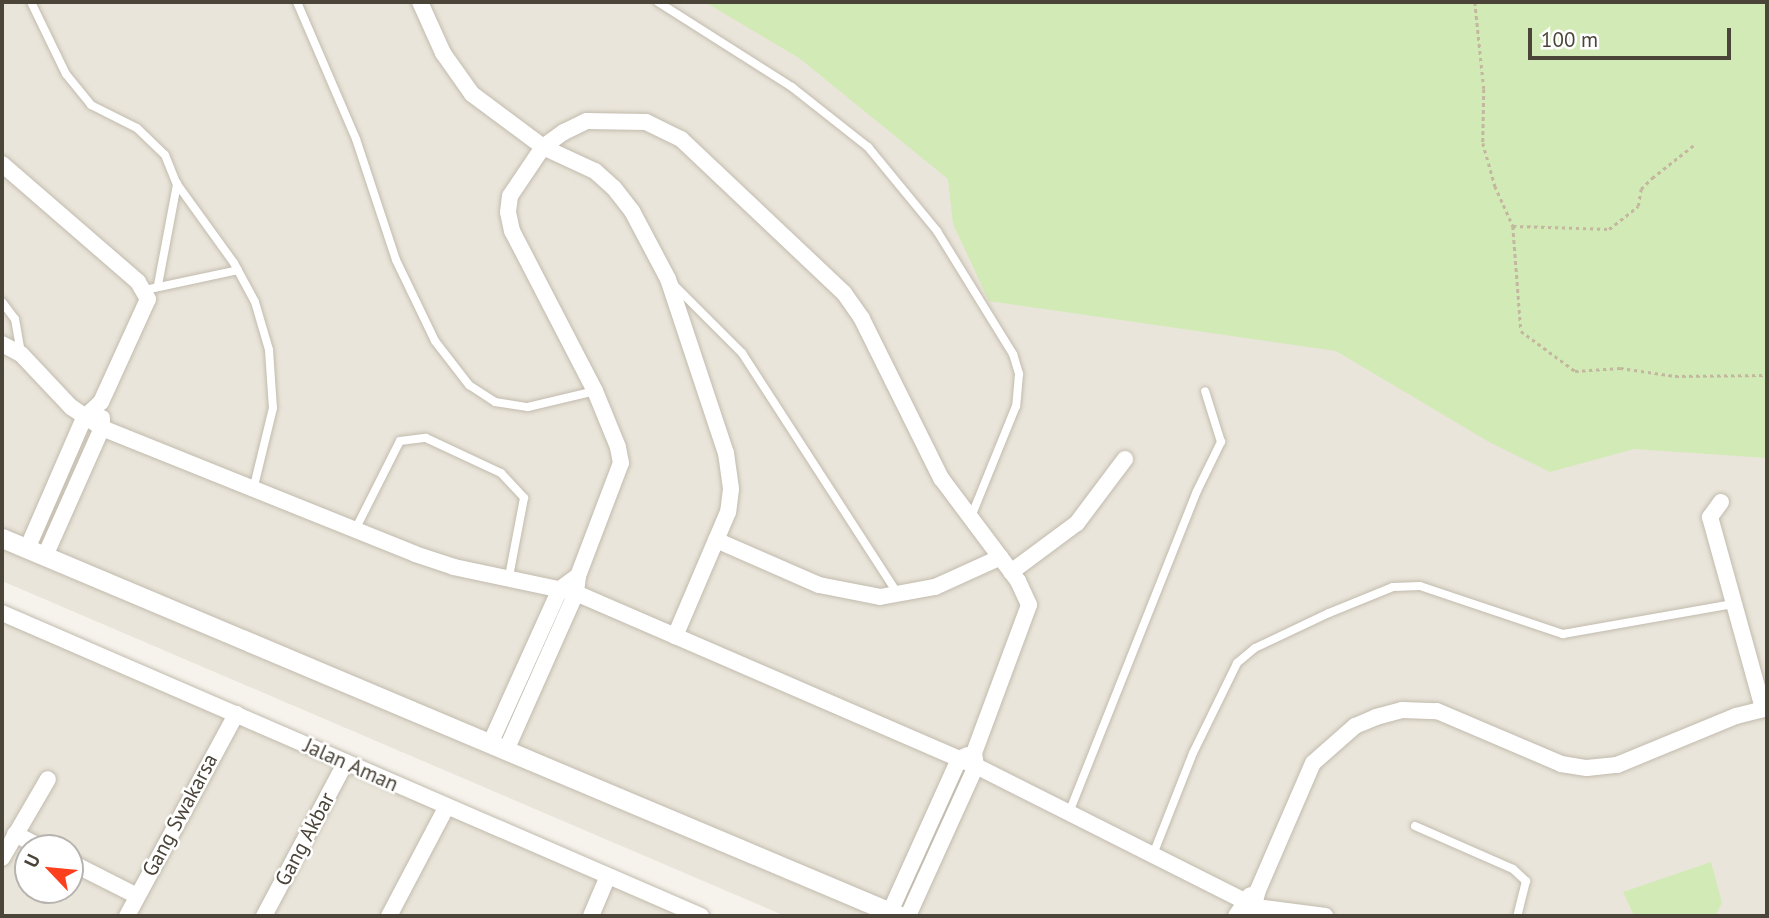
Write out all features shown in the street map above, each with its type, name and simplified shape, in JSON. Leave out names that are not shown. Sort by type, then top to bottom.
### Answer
[{"type":"street","points":[[420,2],[443,52],[472,94],[543,147],[595,171],[614,188],[632,211],[668,279],[726,453],[731,489],[728,512],[675,636]]},
{"type":"street","points":[[2,538],[36,553],[498,747],[899,915],[970,760],[1029,605],[1012,572],[942,478],[862,319],[844,293],[803,250],[681,139],[646,122],[587,121],[543,147],[510,196],[508,212],[518,244],[595,391],[621,463],[578,576],[576,593],[498,747]]},
{"type":"street","points":[[2,164],[151,287],[143,315],[101,402],[84,418],[36,553]]},
{"type":"street","points":[[2,344],[21,354],[84,418],[102,428],[454,567],[576,593],[970,760],[1154,852],[1247,910],[1325,916]]},
{"type":"street","points":[[36,553],[102,428],[101,402]]},
{"type":"street","points":[[1012,572],[1077,523],[1125,459]]},
{"type":"street","points":[[1247,910],[1313,763],[1344,734],[1376,717],[1402,710],[1437,711],[1561,764],[1587,768],[1617,765],[1765,708],[1710,517],[1721,502]]},
{"type":"street","points":[[716,540],[819,585],[853,594],[898,594],[935,587],[1001,557]]},
{"type":"street","points":[[498,747],[560,589],[578,576]]},
{"type":"street","name":"Jalan Aman","points":[[2,613],[701,916]]},
{"type":"street","name":"Gang Swakarsa","points":[[127,916],[236,714]]},
{"type":"street","name":"Gang Akbar","points":[[264,916],[346,762]]},
{"type":"street","points":[[15,834],[48,779]]},
{"type":"street","points":[[389,916],[447,806]]},
{"type":"street","points":[[2,858],[14,836]]},
{"type":"street","points":[[84,869],[137,896]]},
{"type":"street","points":[[592,916],[608,876]]},
{"type":"lane","points":[[31,2],[66,74],[91,105],[150,138],[165,155],[177,184],[238,270],[255,302],[269,350],[273,408],[254,486]]},
{"type":"lane","points":[[297,2],[356,139],[396,260],[435,341],[469,385],[495,402],[528,407],[595,391]]},
{"type":"lane","points":[[658,2],[792,87],[868,147],[937,232],[1007,344],[1019,374],[1016,406],[971,517]]},
{"type":"lane","points":[[177,184],[151,287],[238,270]]},
{"type":"lane","points":[[668,279],[742,353],[898,594]]},
{"type":"lane","points":[[2,302],[15,319],[21,354]]},
{"type":"lane","points":[[1070,810],[1192,504],[1221,442],[1205,391]]},
{"type":"lane","points":[[356,528],[400,441],[426,438],[501,473],[524,498],[509,577]]},
{"type":"lane","points":[[1154,852],[1193,753],[1237,663],[1255,648],[1329,613],[1393,587],[1420,586],[1563,634],[1734,604]]},
{"type":"lane","points":[[1415,826],[1513,869],[1526,881],[1517,916]]},
{"type":"path","points":[[1475,2],[1484,89],[1483,144],[1494,186],[1513,226],[1521,331],[1575,371],[1620,368],[1675,376],[1767,375]]},
{"type":"path","points":[[1513,226],[1609,229],[1638,206],[1641,189],[1652,178],[1694,145]]},
{"type":"shaded area","points":[[2,2],[1767,2],[1767,916],[785,916],[2,581]]},
{"type":"shaded area","points":[[2,617],[694,916],[2,916]]},
{"type":"green space","points":[[705,2],[1767,2],[1767,458],[1634,449],[1550,472],[1489,442],[1336,351],[989,301],[953,224],[948,179],[799,58]]},
{"type":"green space","points":[[1711,862],[1722,903],[1715,916],[1634,916],[1623,892]]}]
